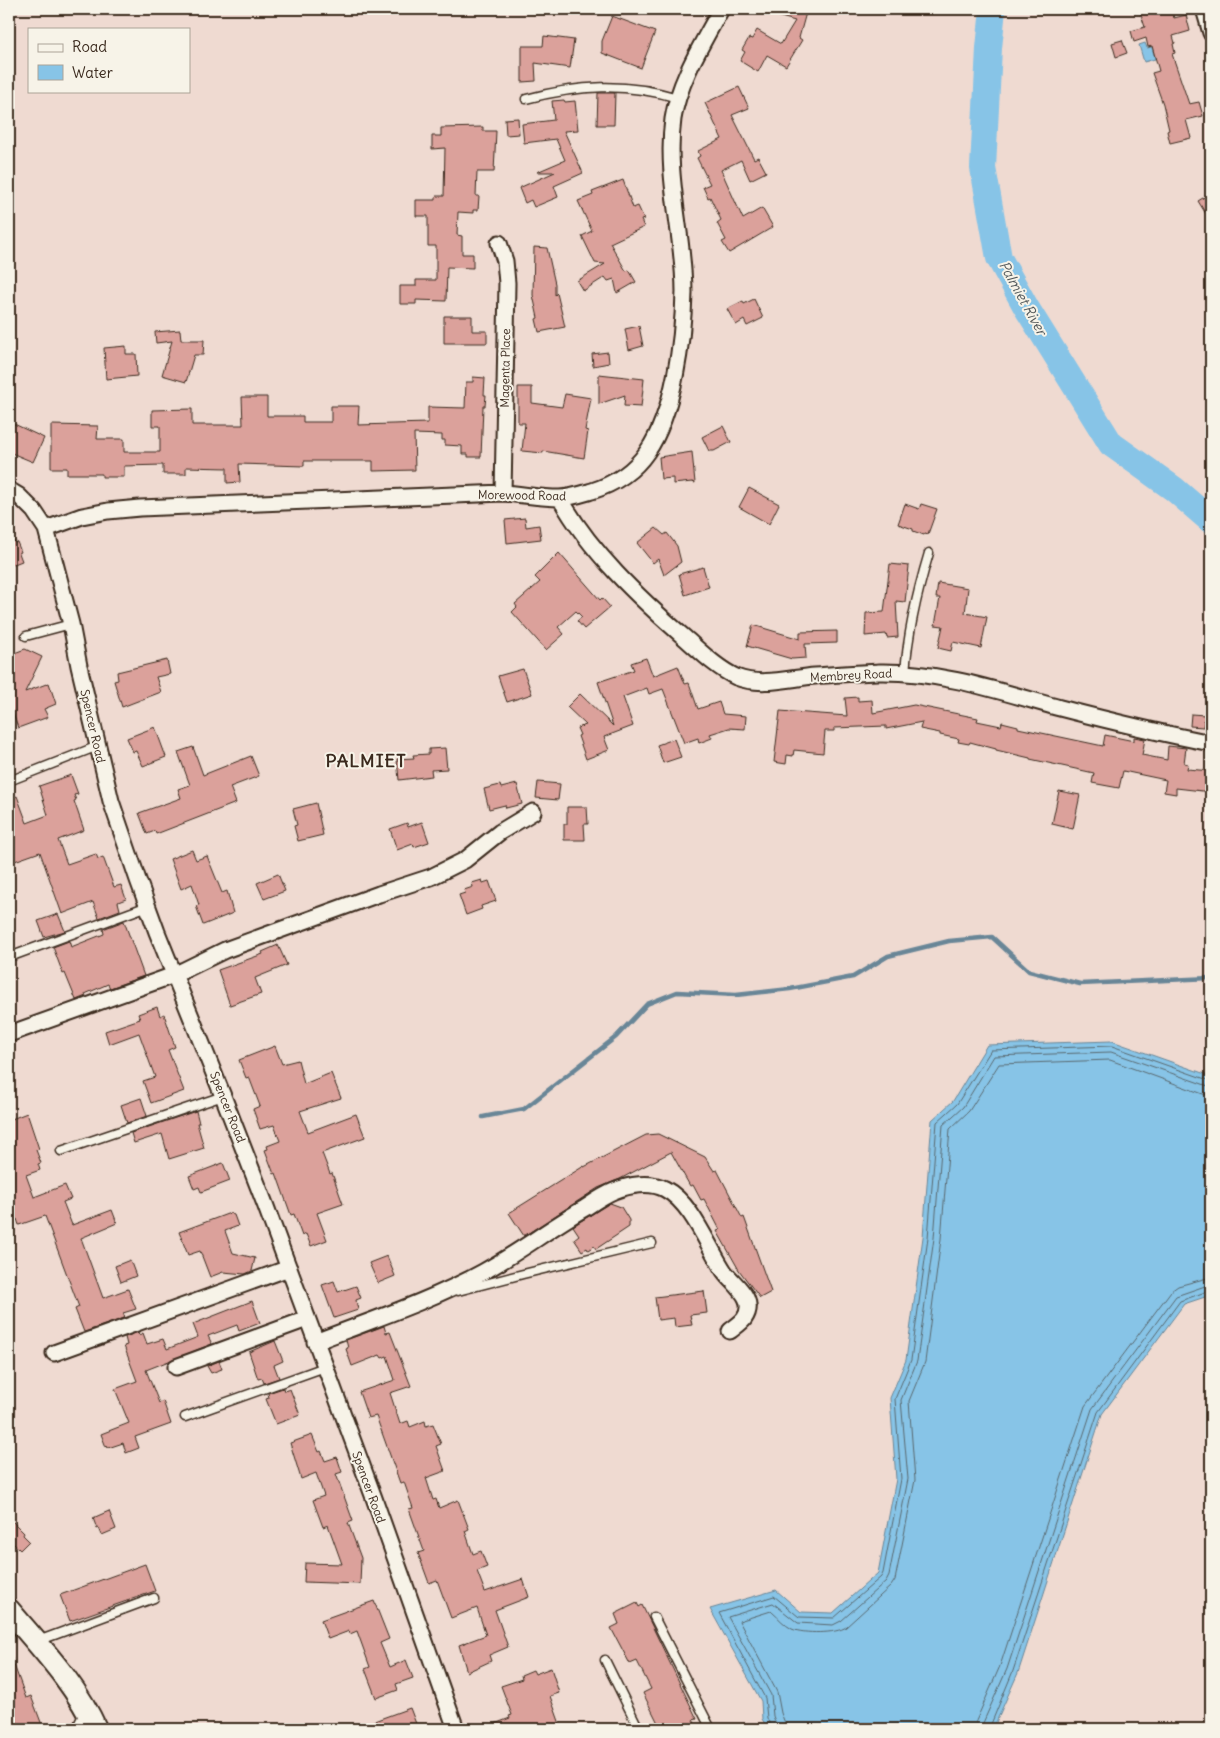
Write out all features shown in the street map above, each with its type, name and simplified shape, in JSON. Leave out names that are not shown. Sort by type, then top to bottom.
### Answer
[{"type":"street","name":"Morewood Road","points":[[46,529],[82,516],[140,508],[503,493],[560,498],[608,486],[625,475],[646,454],[660,430],[671,392],[682,335],[684,291],[672,169],[673,119],[684,81],[721,9]]},
{"type":"street","points":[[1204,9],[1211,33]]},
{"type":"street","name":"Magenta Place","points":[[499,243],[505,261],[507,283],[503,493]]},
{"type":"street","name":"Spencer Road","points":[[9,490],[19,496],[34,510],[46,529],[71,624],[111,801],[174,975],[289,1268],[374,1498],[456,1729]]},
{"type":"street","name":"Membrey Road","points":[[560,498],[573,521],[602,558],[674,628],[715,664],[739,678],[752,681],[771,681],[851,673],[905,672],[980,686],[1153,732],[1211,743]]},
{"type":"street","points":[[9,1034],[174,975],[225,950],[449,869],[465,860],[500,832],[533,812]]},
{"type":"street","points":[[315,1342],[426,1300],[491,1268],[568,1217],[612,1192],[629,1185],[650,1185],[665,1189],[677,1198],[690,1214],[729,1278],[745,1294],[748,1304],[745,1318],[730,1331]]},
{"type":"street","points":[[54,1353],[289,1268]]},
{"type":"street","points":[[176,1367],[307,1319]]},
{"type":"street","points":[[9,1610],[68,1682],[86,1708],[96,1729]]},
{"type":"lane","points":[[526,98],[560,90],[604,86],[645,90],[678,98]]},
{"type":"lane","points":[[905,672],[913,610],[929,554]]},
{"type":"lane","points":[[26,636],[71,624]]},
{"type":"lane","points":[[9,780],[98,746]]},
{"type":"lane","points":[[15,955],[148,906]]},
{"type":"lane","points":[[61,1151],[223,1096]]},
{"type":"lane","points":[[426,1300],[522,1274],[652,1243]]},
{"type":"lane","points":[[185,1416],[325,1367]]},
{"type":"lane","points":[[36,1642],[154,1598]]},
{"type":"lane","points":[[654,1617],[711,1729]]},
{"type":"lane","points":[[605,1660],[639,1729]]},
{"type":"lane","points":[[76,1729],[86,1708]]},
{"type":"water","points":[[1145,43],[1147,48],[1152,47],[1155,59],[1144,62],[1139,45]]},
{"type":"water","points":[[1112,1041],[1211,1076],[1211,1295],[1184,1304],[1102,1414],[1018,1673],[993,1729],[768,1729],[762,1719],[761,1701],[710,1609],[776,1590],[801,1612],[833,1613],[878,1573],[896,1479],[890,1398],[906,1360],[923,1237],[932,1120],[953,1101],[987,1045]]},
{"type":"building","points":[[763,9],[807,9],[799,38],[802,40],[786,66],[767,55],[758,72],[740,61],[745,52],[742,50],[749,38],[752,39],[757,30],[781,44],[795,21],[763,12]]},
{"type":"building","points":[[1139,9],[1171,9],[1174,18],[1186,15],[1190,31],[1173,36],[1175,53],[1172,54],[1189,104],[1199,102],[1203,116],[1186,120],[1191,138],[1170,143],[1163,104],[1152,73],[1159,71],[1152,46],[1148,47],[1146,38],[1134,42],[1131,31],[1145,27]]},
{"type":"building","points":[[612,16],[655,32],[641,68],[602,53],[602,41]]},
{"type":"building","points":[[544,36],[574,40],[570,68],[535,63],[536,81],[522,82],[522,46],[543,46]]},
{"type":"building","points":[[1122,40],[1127,53],[1116,57],[1112,43]]},
{"type":"building","points":[[739,87],[749,108],[732,115],[754,159],[758,157],[766,172],[750,180],[741,160],[721,170],[743,219],[762,208],[773,227],[729,253],[722,242],[726,240],[717,223],[721,220],[703,187],[710,184],[697,158],[700,156],[698,151],[722,139],[705,103]]},
{"type":"building","points":[[598,93],[615,93],[614,125],[597,125]]},
{"type":"building","points":[[564,100],[565,102],[575,101],[578,130],[564,131],[583,173],[554,186],[558,197],[534,207],[531,200],[525,203],[519,188],[555,172],[537,172],[565,160],[556,139],[524,143],[522,124],[554,120],[552,101]]},
{"type":"building","points":[[518,118],[519,134],[506,135],[505,119]]},
{"type":"building","points":[[483,127],[483,131],[496,131],[494,172],[477,172],[476,196],[479,196],[478,210],[473,210],[473,213],[458,212],[457,235],[462,236],[462,254],[473,254],[473,268],[447,267],[446,301],[416,300],[416,304],[400,304],[400,286],[416,286],[416,280],[436,280],[436,246],[428,246],[428,216],[416,216],[416,200],[436,200],[436,196],[444,196],[445,148],[432,149],[432,136],[441,136],[441,128]]},
{"type":"building","points":[[623,180],[633,208],[638,206],[644,219],[641,220],[644,227],[610,243],[626,271],[629,270],[636,282],[617,293],[614,279],[608,281],[605,277],[583,291],[577,281],[605,264],[595,263],[582,236],[592,231],[578,201],[593,195],[592,192]]},
{"type":"building","points":[[1211,193],[1211,222],[1198,201]]},
{"type":"building","points":[[534,247],[547,248],[555,284],[555,295],[557,293],[565,327],[539,332],[533,295]]},
{"type":"building","points":[[754,299],[763,318],[747,326],[744,320],[736,325],[727,309],[743,301],[744,304]]},
{"type":"building","points":[[444,316],[472,316],[472,331],[487,331],[487,343],[444,343]]},
{"type":"building","points":[[639,326],[643,346],[629,350],[625,329]]},
{"type":"building","points":[[180,330],[181,340],[204,340],[203,355],[194,355],[186,382],[162,375],[172,341],[156,343],[155,332]]},
{"type":"building","points":[[126,346],[126,354],[136,354],[137,376],[106,379],[104,348]]},
{"type":"building","points":[[608,352],[609,363],[593,366],[592,354]]},
{"type":"building","points":[[599,374],[644,379],[641,407],[624,406],[625,395],[599,404]]},
{"type":"building","points":[[473,377],[485,378],[484,395],[486,395],[485,406],[483,406],[481,457],[468,457],[468,454],[462,454],[462,446],[445,445],[442,435],[414,434],[415,470],[373,471],[373,461],[304,461],[304,466],[239,464],[240,482],[227,483],[227,468],[186,467],[186,474],[163,474],[163,465],[124,466],[124,477],[102,477],[102,474],[67,474],[67,468],[51,468],[51,425],[98,426],[97,439],[124,439],[124,452],[160,452],[160,426],[152,426],[152,410],[192,409],[192,425],[243,425],[242,397],[267,397],[267,416],[303,416],[303,422],[331,422],[331,406],[359,406],[358,425],[428,423],[428,407],[465,408],[466,382],[473,382]]},
{"type":"building","points":[[518,387],[532,387],[532,403],[562,407],[565,394],[591,398],[585,430],[588,431],[584,458],[543,451],[543,453],[522,451],[525,423],[518,423]]},
{"type":"building","points":[[12,423],[44,438],[33,462],[9,452],[9,431]]},
{"type":"building","points":[[723,426],[731,442],[714,451],[709,451],[702,437]]},
{"type":"building","points":[[692,452],[695,483],[673,484],[673,478],[661,479],[659,457]]},
{"type":"building","points":[[749,488],[779,504],[769,524],[739,507]]},
{"type":"building","points":[[905,504],[919,509],[921,504],[937,509],[928,534],[925,533],[924,535],[898,524]]},
{"type":"building","points":[[525,518],[526,527],[539,525],[541,539],[507,543],[505,520]]},
{"type":"building","points":[[656,528],[664,535],[667,533],[677,546],[681,562],[664,575],[658,559],[653,563],[637,543]]},
{"type":"building","points":[[10,529],[15,543],[17,542],[21,552],[19,553],[22,561],[9,566]]},
{"type":"building","points":[[559,553],[600,600],[602,598],[610,607],[584,629],[577,621],[582,617],[576,611],[558,627],[564,634],[546,650],[512,612],[517,607],[515,604],[540,582],[535,577]]},
{"type":"building","points":[[890,564],[909,566],[905,602],[896,601],[898,637],[887,638],[886,634],[865,636],[866,613],[884,612]]},
{"type":"building","points":[[703,567],[709,587],[685,595],[679,574]]},
{"type":"building","points":[[938,583],[968,588],[965,613],[987,617],[981,648],[953,642],[951,651],[938,648],[943,626],[935,625],[940,598],[936,598]]},
{"type":"building","points":[[753,625],[800,639],[800,632],[837,631],[837,643],[805,644],[806,658],[792,659],[747,646]]},
{"type":"building","points":[[25,649],[42,657],[25,692],[49,683],[56,704],[44,709],[48,717],[18,728],[9,701],[9,655]]},
{"type":"building","points":[[646,658],[653,676],[678,666],[685,684],[689,683],[698,709],[719,702],[723,714],[746,716],[745,729],[729,728],[710,734],[712,738],[699,743],[698,738],[684,743],[663,689],[649,694],[647,688],[623,697],[633,726],[604,737],[609,750],[586,759],[577,728],[586,725],[567,707],[580,694],[613,726],[598,682],[634,670],[631,663]]},
{"type":"building","points":[[167,660],[170,674],[156,677],[161,692],[122,707],[114,681],[118,680],[117,672]]},
{"type":"building","points":[[523,669],[532,694],[507,702],[498,676]]},
{"type":"building","points":[[858,697],[858,701],[872,700],[873,713],[914,705],[978,718],[977,721],[1001,726],[1002,722],[1018,726],[1018,728],[1103,746],[1105,735],[1134,741],[1134,737],[1145,739],[1142,755],[1167,760],[1168,746],[1186,748],[1184,763],[1188,764],[1187,769],[1211,771],[1211,792],[1176,788],[1176,794],[1164,792],[1166,780],[1123,771],[1119,788],[1092,783],[1094,773],[1030,759],[970,742],[969,744],[958,742],[959,739],[920,729],[922,722],[886,729],[886,726],[834,728],[834,731],[825,731],[823,753],[794,750],[793,756],[787,755],[786,764],[774,762],[780,711],[847,716],[845,698]]},
{"type":"building","points":[[1191,714],[1205,715],[1203,727],[1190,726]]},
{"type":"building","points":[[155,727],[166,757],[143,766],[136,751],[133,752],[127,738]]},
{"type":"building","points":[[674,739],[681,757],[663,763],[657,745]]},
{"type":"building","points":[[193,747],[203,775],[251,756],[259,776],[230,787],[236,803],[156,834],[155,831],[147,834],[139,813],[181,798],[178,789],[190,785],[178,752]]},
{"type":"building","points":[[445,748],[447,769],[431,770],[432,776],[399,780],[397,759],[414,758],[413,755],[429,754],[429,749]]},
{"type":"building","points":[[71,775],[78,794],[74,795],[76,800],[74,801],[84,830],[58,840],[67,864],[96,854],[98,859],[103,857],[114,887],[121,885],[126,899],[118,902],[120,910],[99,918],[93,902],[62,914],[40,852],[9,863],[9,800],[17,796],[27,823],[48,815],[39,786]]},
{"type":"building","points":[[538,782],[560,784],[558,800],[536,798]]},
{"type":"building","points":[[517,784],[522,804],[506,808],[505,805],[489,809],[484,789],[500,785],[501,788]]},
{"type":"building","points":[[1059,791],[1080,795],[1073,829],[1052,824]]},
{"type":"building","points":[[316,803],[323,835],[298,841],[294,826],[297,825],[293,809]]},
{"type":"building","points":[[567,807],[587,807],[588,824],[584,824],[585,840],[564,840],[564,824],[567,824]]},
{"type":"building","points":[[422,822],[429,842],[414,847],[413,844],[397,850],[390,829],[407,823],[408,827]]},
{"type":"building","points":[[192,850],[196,860],[207,856],[222,893],[227,891],[233,913],[203,925],[196,906],[199,905],[192,884],[181,889],[170,859]]},
{"type":"building","points":[[278,874],[285,891],[264,899],[257,883]]},
{"type":"building","points":[[482,880],[483,883],[489,881],[496,901],[481,906],[482,909],[466,915],[459,895],[465,893],[464,890],[473,887],[472,883]]},
{"type":"building","points":[[58,914],[65,931],[44,937],[38,921]]},
{"type":"building","points":[[124,921],[144,976],[110,988],[108,984],[76,1000],[65,973],[63,974],[53,947],[69,941],[71,947],[104,934],[103,929]]},
{"type":"building","points":[[278,945],[287,965],[255,978],[261,994],[230,1005],[218,970],[263,954],[262,952]]},
{"type":"building","points":[[157,1007],[160,1016],[164,1014],[175,1047],[168,1050],[184,1091],[151,1103],[143,1081],[155,1077],[139,1033],[109,1044],[105,1031],[140,1019],[138,1014]]},
{"type":"building","points":[[275,1046],[282,1064],[298,1060],[304,1084],[331,1073],[341,1098],[300,1111],[308,1132],[356,1114],[365,1137],[322,1153],[330,1174],[332,1173],[343,1204],[317,1213],[327,1240],[311,1246],[306,1234],[302,1236],[294,1214],[291,1215],[276,1173],[274,1174],[265,1150],[268,1149],[267,1146],[280,1141],[274,1125],[260,1129],[253,1109],[260,1106],[249,1077],[246,1078],[239,1060]]},
{"type":"building","points":[[141,1098],[147,1116],[127,1123],[121,1105]]},
{"type":"building","points":[[196,1111],[199,1123],[197,1123],[204,1148],[169,1159],[162,1134],[134,1143],[131,1133]]},
{"type":"building","points":[[27,1113],[39,1149],[36,1150],[41,1163],[38,1164],[40,1170],[26,1175],[34,1197],[65,1185],[71,1199],[63,1202],[72,1225],[112,1210],[117,1223],[81,1238],[103,1298],[128,1289],[136,1309],[123,1313],[125,1318],[84,1332],[75,1309],[79,1307],[45,1216],[19,1225],[17,1219],[15,1220],[9,1203],[9,1120]]},
{"type":"building","points":[[658,1134],[705,1157],[714,1171],[717,1170],[742,1218],[744,1217],[771,1292],[760,1298],[739,1270],[717,1231],[720,1230],[704,1199],[701,1200],[693,1185],[690,1186],[671,1152],[620,1179],[598,1188],[524,1236],[509,1213],[584,1166],[646,1135]]},
{"type":"building","points":[[223,1163],[230,1181],[201,1192],[199,1187],[194,1189],[189,1176]]},
{"type":"building","points":[[610,1203],[621,1207],[629,1220],[629,1227],[596,1249],[594,1246],[582,1251],[574,1239],[579,1235],[573,1226]]},
{"type":"building","points":[[230,1213],[234,1215],[238,1226],[225,1231],[233,1253],[255,1258],[252,1271],[245,1274],[223,1272],[210,1277],[200,1251],[188,1255],[179,1232]]},
{"type":"building","points":[[387,1256],[395,1276],[378,1283],[369,1263]]},
{"type":"building","points":[[130,1260],[136,1276],[121,1282],[115,1266]]},
{"type":"building","points":[[334,1281],[338,1292],[356,1286],[361,1298],[356,1300],[358,1310],[334,1318],[322,1285]]},
{"type":"building","points":[[704,1291],[707,1313],[690,1315],[692,1325],[675,1327],[674,1318],[658,1320],[655,1297]]},
{"type":"building","points":[[252,1301],[260,1323],[239,1331],[237,1325],[208,1336],[212,1344],[146,1370],[159,1403],[163,1401],[171,1424],[135,1437],[139,1448],[126,1453],[123,1443],[106,1447],[101,1434],[129,1423],[115,1389],[137,1381],[124,1346],[127,1345],[125,1337],[138,1332],[139,1335],[143,1333],[147,1344],[163,1339],[167,1349],[198,1337],[193,1324]]},
{"type":"building","points":[[384,1326],[386,1333],[390,1332],[411,1386],[390,1393],[400,1424],[408,1421],[410,1427],[425,1421],[426,1426],[433,1424],[441,1444],[436,1446],[445,1471],[426,1478],[433,1500],[436,1499],[439,1508],[458,1500],[469,1529],[465,1531],[473,1554],[481,1551],[487,1567],[477,1571],[485,1592],[523,1579],[529,1597],[495,1610],[508,1647],[489,1655],[491,1661],[467,1672],[459,1645],[486,1635],[477,1608],[451,1618],[437,1580],[429,1583],[418,1553],[424,1551],[409,1509],[413,1508],[404,1482],[400,1483],[376,1416],[368,1418],[359,1392],[395,1380],[387,1356],[382,1358],[380,1355],[352,1366],[346,1349],[348,1348],[346,1340]]},
{"type":"building","points":[[275,1341],[283,1361],[274,1365],[279,1378],[264,1383],[262,1378],[258,1379],[249,1352]]},
{"type":"building","points":[[219,1361],[222,1369],[211,1373],[207,1366]]},
{"type":"building","points":[[283,1388],[284,1391],[290,1389],[300,1415],[276,1424],[266,1399],[269,1398],[268,1393]]},
{"type":"building","points":[[312,1435],[325,1461],[337,1457],[342,1472],[336,1474],[353,1521],[348,1523],[361,1558],[360,1584],[304,1582],[305,1563],[342,1564],[328,1525],[323,1527],[313,1500],[324,1496],[316,1473],[301,1479],[290,1443]]},
{"type":"building","points":[[109,1511],[116,1529],[102,1535],[99,1528],[97,1529],[93,1518]]},
{"type":"building","points":[[9,1518],[29,1541],[20,1550],[9,1539]]},
{"type":"building","points":[[145,1564],[155,1591],[70,1621],[60,1595]]},
{"type":"building","points":[[374,1601],[389,1639],[380,1643],[390,1667],[406,1660],[413,1678],[396,1684],[398,1690],[376,1698],[365,1669],[370,1667],[357,1631],[350,1634],[349,1631],[328,1639],[321,1620]]},
{"type":"building","points":[[637,1603],[639,1607],[642,1605],[697,1719],[693,1720],[696,1725],[688,1729],[661,1729],[643,1693],[651,1689],[637,1661],[630,1664],[611,1628],[619,1624],[615,1614]]},
{"type":"building","points":[[9,1654],[26,1698],[31,1696],[42,1725],[31,1729],[18,1729],[9,1703]]},
{"type":"building","points":[[551,1668],[559,1693],[550,1696],[561,1727],[554,1729],[484,1729],[510,1718],[509,1716],[512,1715],[501,1686],[522,1679],[521,1675],[533,1670],[535,1674]]},
{"type":"building","points":[[410,1708],[418,1729],[355,1728]]},
{"type":"waterway","name":"Palmiet River","points":[[993,9],[989,48],[983,168],[999,258],[1026,307],[1111,444],[1174,489],[1211,521]]},
{"type":"waterway","points":[[483,1117],[524,1109],[616,1037],[647,1004],[677,992],[736,995],[790,989],[853,977],[888,956],[949,941],[992,937],[1029,971],[1080,984],[1211,978]]},
{"type":"district","name":"PALMIET","points":[[366,760]]}]
